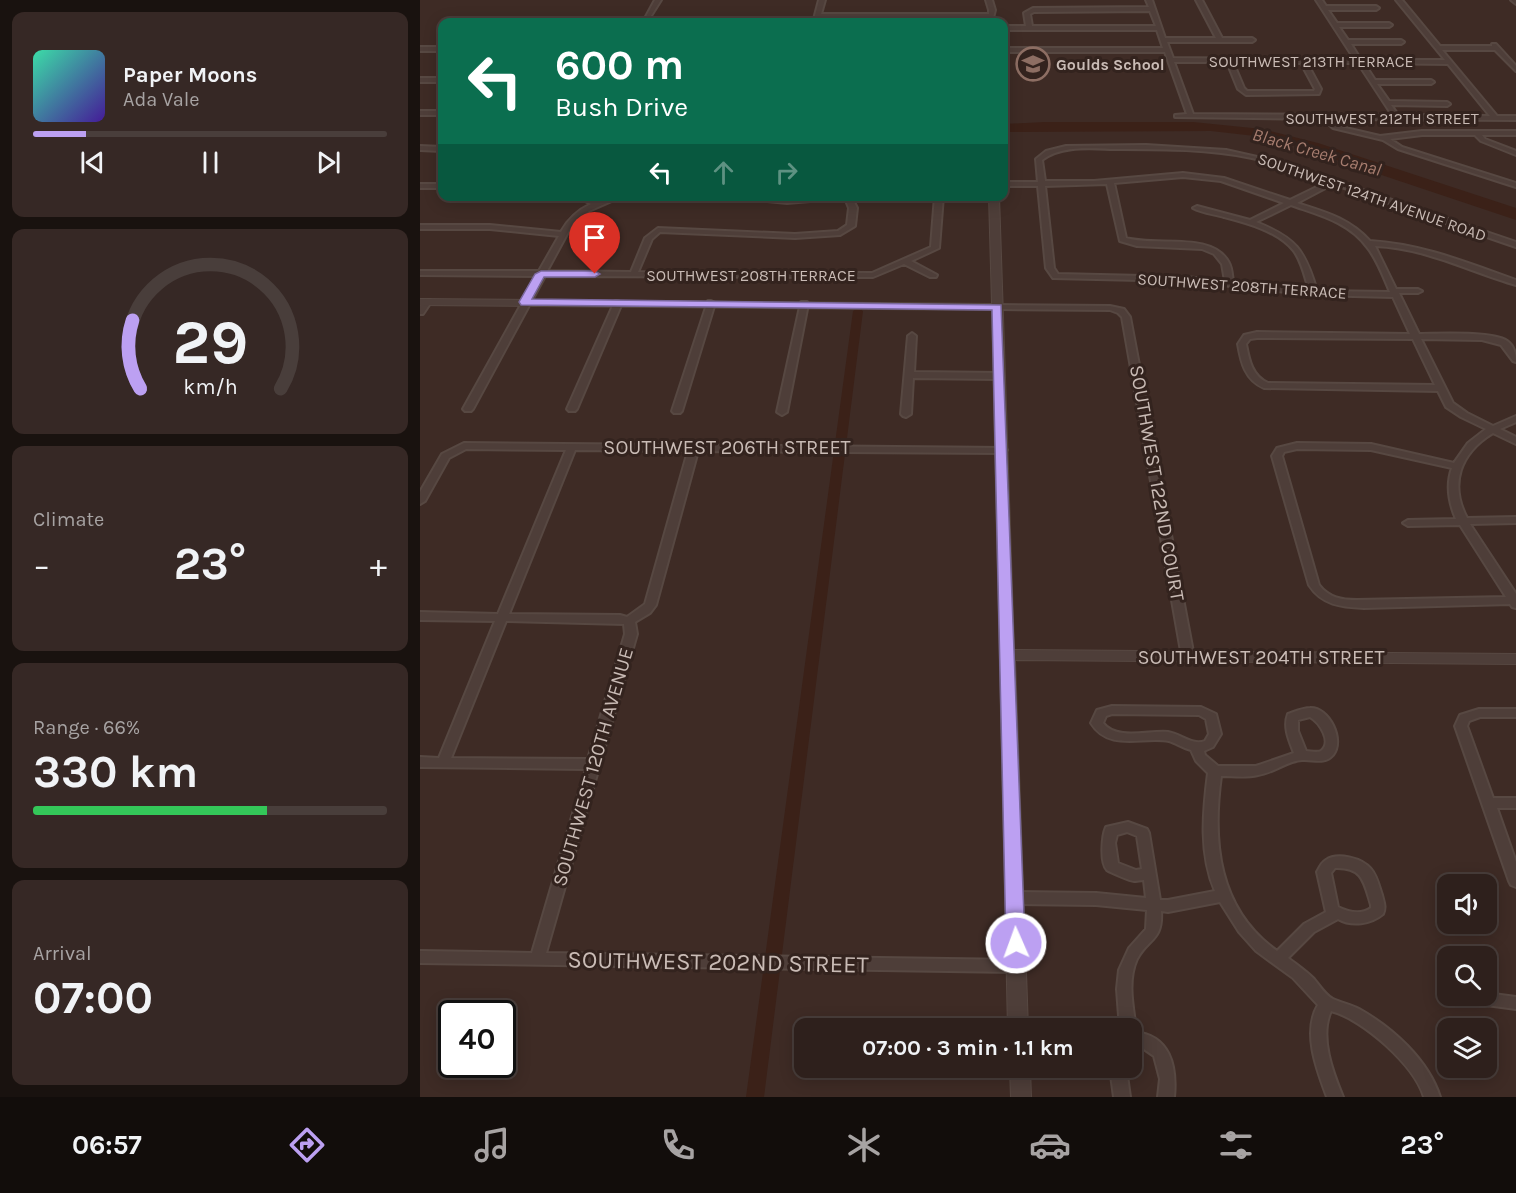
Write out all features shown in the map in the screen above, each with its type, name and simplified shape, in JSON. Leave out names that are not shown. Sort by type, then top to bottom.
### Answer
[{"type":"street","points":[[647,18],[658,0]]},
{"type":"street","points":[[818,18],[822,0]]},
{"type":"street","points":[[983,0],[990,17]]},
{"type":"street","points":[[989,0],[992,10],[990,17]]},
{"type":"street","points":[[1149,0],[1190,115]]},
{"type":"street","points":[[1199,0],[1220,40]]},
{"type":"street","points":[[1318,0],[1397,118]]},
{"type":"street","points":[[1398,0],[1494,118]]},
{"type":"street","points":[[1324,8],[1376,8]]},
{"type":"street","points":[[1029,28],[1027,13],[1033,10],[1152,9]]},
{"type":"street","points":[[932,18],[990,17]]},
{"type":"street","points":[[1335,25],[1389,25]]},
{"type":"street","points":[[1008,28],[1158,28]]},
{"type":"street","points":[[1165,40],[1252,40]]},
{"type":"street","points":[[1491,41],[1516,69]]},
{"type":"street","points":[[1346,42],[1401,42]]},
{"type":"street","points":[[1439,48],[1497,48]]},
{"type":"street","points":[[420,49],[438,49]]},
{"type":"street","points":[[1008,50],[1168,50]]},
{"type":"street","name":"SOUTHWEST 213TH TERRACE","points":[[1171,60],[1450,62]]},
{"type":"street","points":[[1229,60],[1241,88],[1248,94],[1317,93],[1318,89],[1303,60]]},
{"type":"street","points":[[420,80],[438,80]]},
{"type":"street","points":[[1374,82],[1431,82]]},
{"type":"street","points":[[1388,103],[1447,104]]},
{"type":"street","points":[[420,113],[438,113]]},
{"type":"street","name":"SOUTHWEST 212TH STREET","points":[[1177,116],[1516,118]]},
{"type":"street","points":[[1326,117],[1335,127],[1359,135],[1385,138],[1422,133],[1516,133]]},
{"type":"street","points":[[1477,133],[1483,140],[1516,153]]},
{"type":"street","points":[[1385,138],[1400,148],[1516,185]]},
{"type":"street","points":[[420,148],[438,149]]},
{"type":"street","name":"SOUTHWEST 124TH AVENUE ROAD","points":[[1041,183],[1040,159],[1048,152],[1072,148],[1220,151],[1260,158],[1516,245]]},
{"type":"street","points":[[1008,184],[1110,182],[1174,176],[1212,177],[1239,183],[1344,222],[1369,243],[1439,388],[1454,409],[1516,441]]},
{"type":"street","points":[[1110,182],[1122,239],[1134,243],[1188,244],[1211,249],[1225,261],[1229,283]]},
{"type":"street","points":[[1249,223],[1333,182]]},
{"type":"street","name":"SOUTHWEST 208TH TERRACE","points":[[1041,183],[1050,268],[1053,274],[1070,278],[1177,279],[1314,293],[1418,291]]},
{"type":"street","points":[[420,186],[438,186]]},
{"type":"street","points":[[590,201],[596,204]]},
{"type":"street","points":[[468,409],[563,234],[576,216],[605,201]]},
{"type":"street","points":[[633,275],[649,237],[662,229],[774,236],[829,234],[848,229],[853,208],[850,201]]},
{"type":"street","name":"SOUTHWEST 208TH TERRACE","points":[[420,273],[863,276],[877,274],[936,246],[939,201]]},
{"type":"street","points":[[994,201],[1018,1018]]},
{"type":"street","points":[[1197,208],[1249,223],[1281,237],[1295,247],[1314,293]]},
{"type":"street","points":[[420,227],[490,227],[563,234]]},
{"type":"street","points":[[1369,243],[1397,244],[1418,248],[1516,283]]},
{"type":"street","points":[[906,262],[933,275]]},
{"type":"street","points":[[420,312],[423,302],[997,307]]},
{"type":"street","points":[[572,409],[618,303]]},
{"type":"street","points":[[677,411],[711,303]]},
{"type":"street","points":[[782,412],[804,304]]},
{"type":"street","name":"SOUTHWEST 122ND COURT","points":[[997,307],[1103,308],[1121,311],[1127,321],[1188,657]]},
{"type":"street","points":[[1439,388],[1262,385],[1255,381],[1250,372],[1243,347],[1244,339],[1265,335],[1474,336],[1500,341],[1508,346],[1516,359]]},
{"type":"street","points":[[906,414],[912,336]]},
{"type":"street","points":[[910,375],[1000,375]]},
{"type":"street","points":[[1515,601],[1463,520],[1452,492],[1456,466],[1472,444],[1492,430],[1516,419]]},
{"type":"street","name":"SOUTHWEST 206TH STREET","points":[[420,501],[442,460],[454,449],[470,446],[1002,450]]},
{"type":"street","points":[[442,762],[572,446]]},
{"type":"street","points":[[1456,466],[1371,447],[1297,446],[1280,450],[1277,461],[1314,585],[1321,595],[1336,602],[1364,604],[1515,601]]},
{"type":"street","name":"SOUTHWEST 120TH AVENUE","points":[[537,959],[631,634],[629,621],[650,605],[694,447]]},
{"type":"street","points":[[1408,523],[1516,520]]},
{"type":"street","points":[[420,616],[629,621]]},
{"type":"street","name":"SOUTHWEST 204TH STREET","points":[[1006,655],[1516,659]]},
{"type":"street","points":[[1196,748],[1209,744],[1215,734],[1212,717],[1202,711],[1112,710],[1101,713],[1097,719],[1100,729],[1110,734],[1169,737],[1196,748],[1200,758],[1215,771],[1257,771],[1301,755]]},
{"type":"street","points":[[1516,712],[1479,713],[1464,718],[1461,726],[1516,881]]},
{"type":"street","points":[[420,762],[594,764]]},
{"type":"street","points":[[1215,771],[1211,834],[1214,865],[1221,896],[1254,940],[1303,978],[1327,1004]]},
{"type":"street","points":[[1488,803],[1516,803]]},
{"type":"street","points":[[1278,959],[1309,928],[1335,914],[1362,918],[1371,916],[1378,910],[1369,876],[1359,865],[1336,862],[1327,867],[1324,879],[1335,914]]},
{"type":"street","points":[[1127,1018],[1125,974],[1135,950],[1152,931],[1149,874]]},
{"type":"street","points":[[1014,898],[1096,899],[1152,906],[1186,904],[1221,896]]},
{"type":"street","name":"SOUTHWEST 202ND STREET","points":[[420,957],[1016,966]]},
{"type":"street","points":[[1497,1001],[1516,1003]]},
{"type":"street","points":[[1335,1097],[1328,1080],[1319,1028],[1321,1010],[1327,1004],[1335,1004],[1352,1011],[1390,1042],[1424,1074],[1431,1086],[1432,1097]]},
{"type":"street","points":[[1142,1040],[1161,1052],[1168,1079],[1166,1097]]},
{"type":"street","points":[[1020,1078],[1021,1097]]},
{"type":"street","points":[[1119,1078],[1122,1097]]},
{"type":"water","name":"Black Creek Canal","points":[[1193,122],[1262,129],[1318,143],[1516,208],[1516,220],[1292,145],[1255,136],[1211,131],[1008,132],[1008,124]]},
{"type":"waterway","points":[[755,1097],[858,311]]},
{"type":"place","name":"Goulds School","points":[[1033,64]]},
{"type":"route","points":[[595,274],[541,274],[525,302],[979,305],[997,307],[1006,684],[1016,943]]}]
